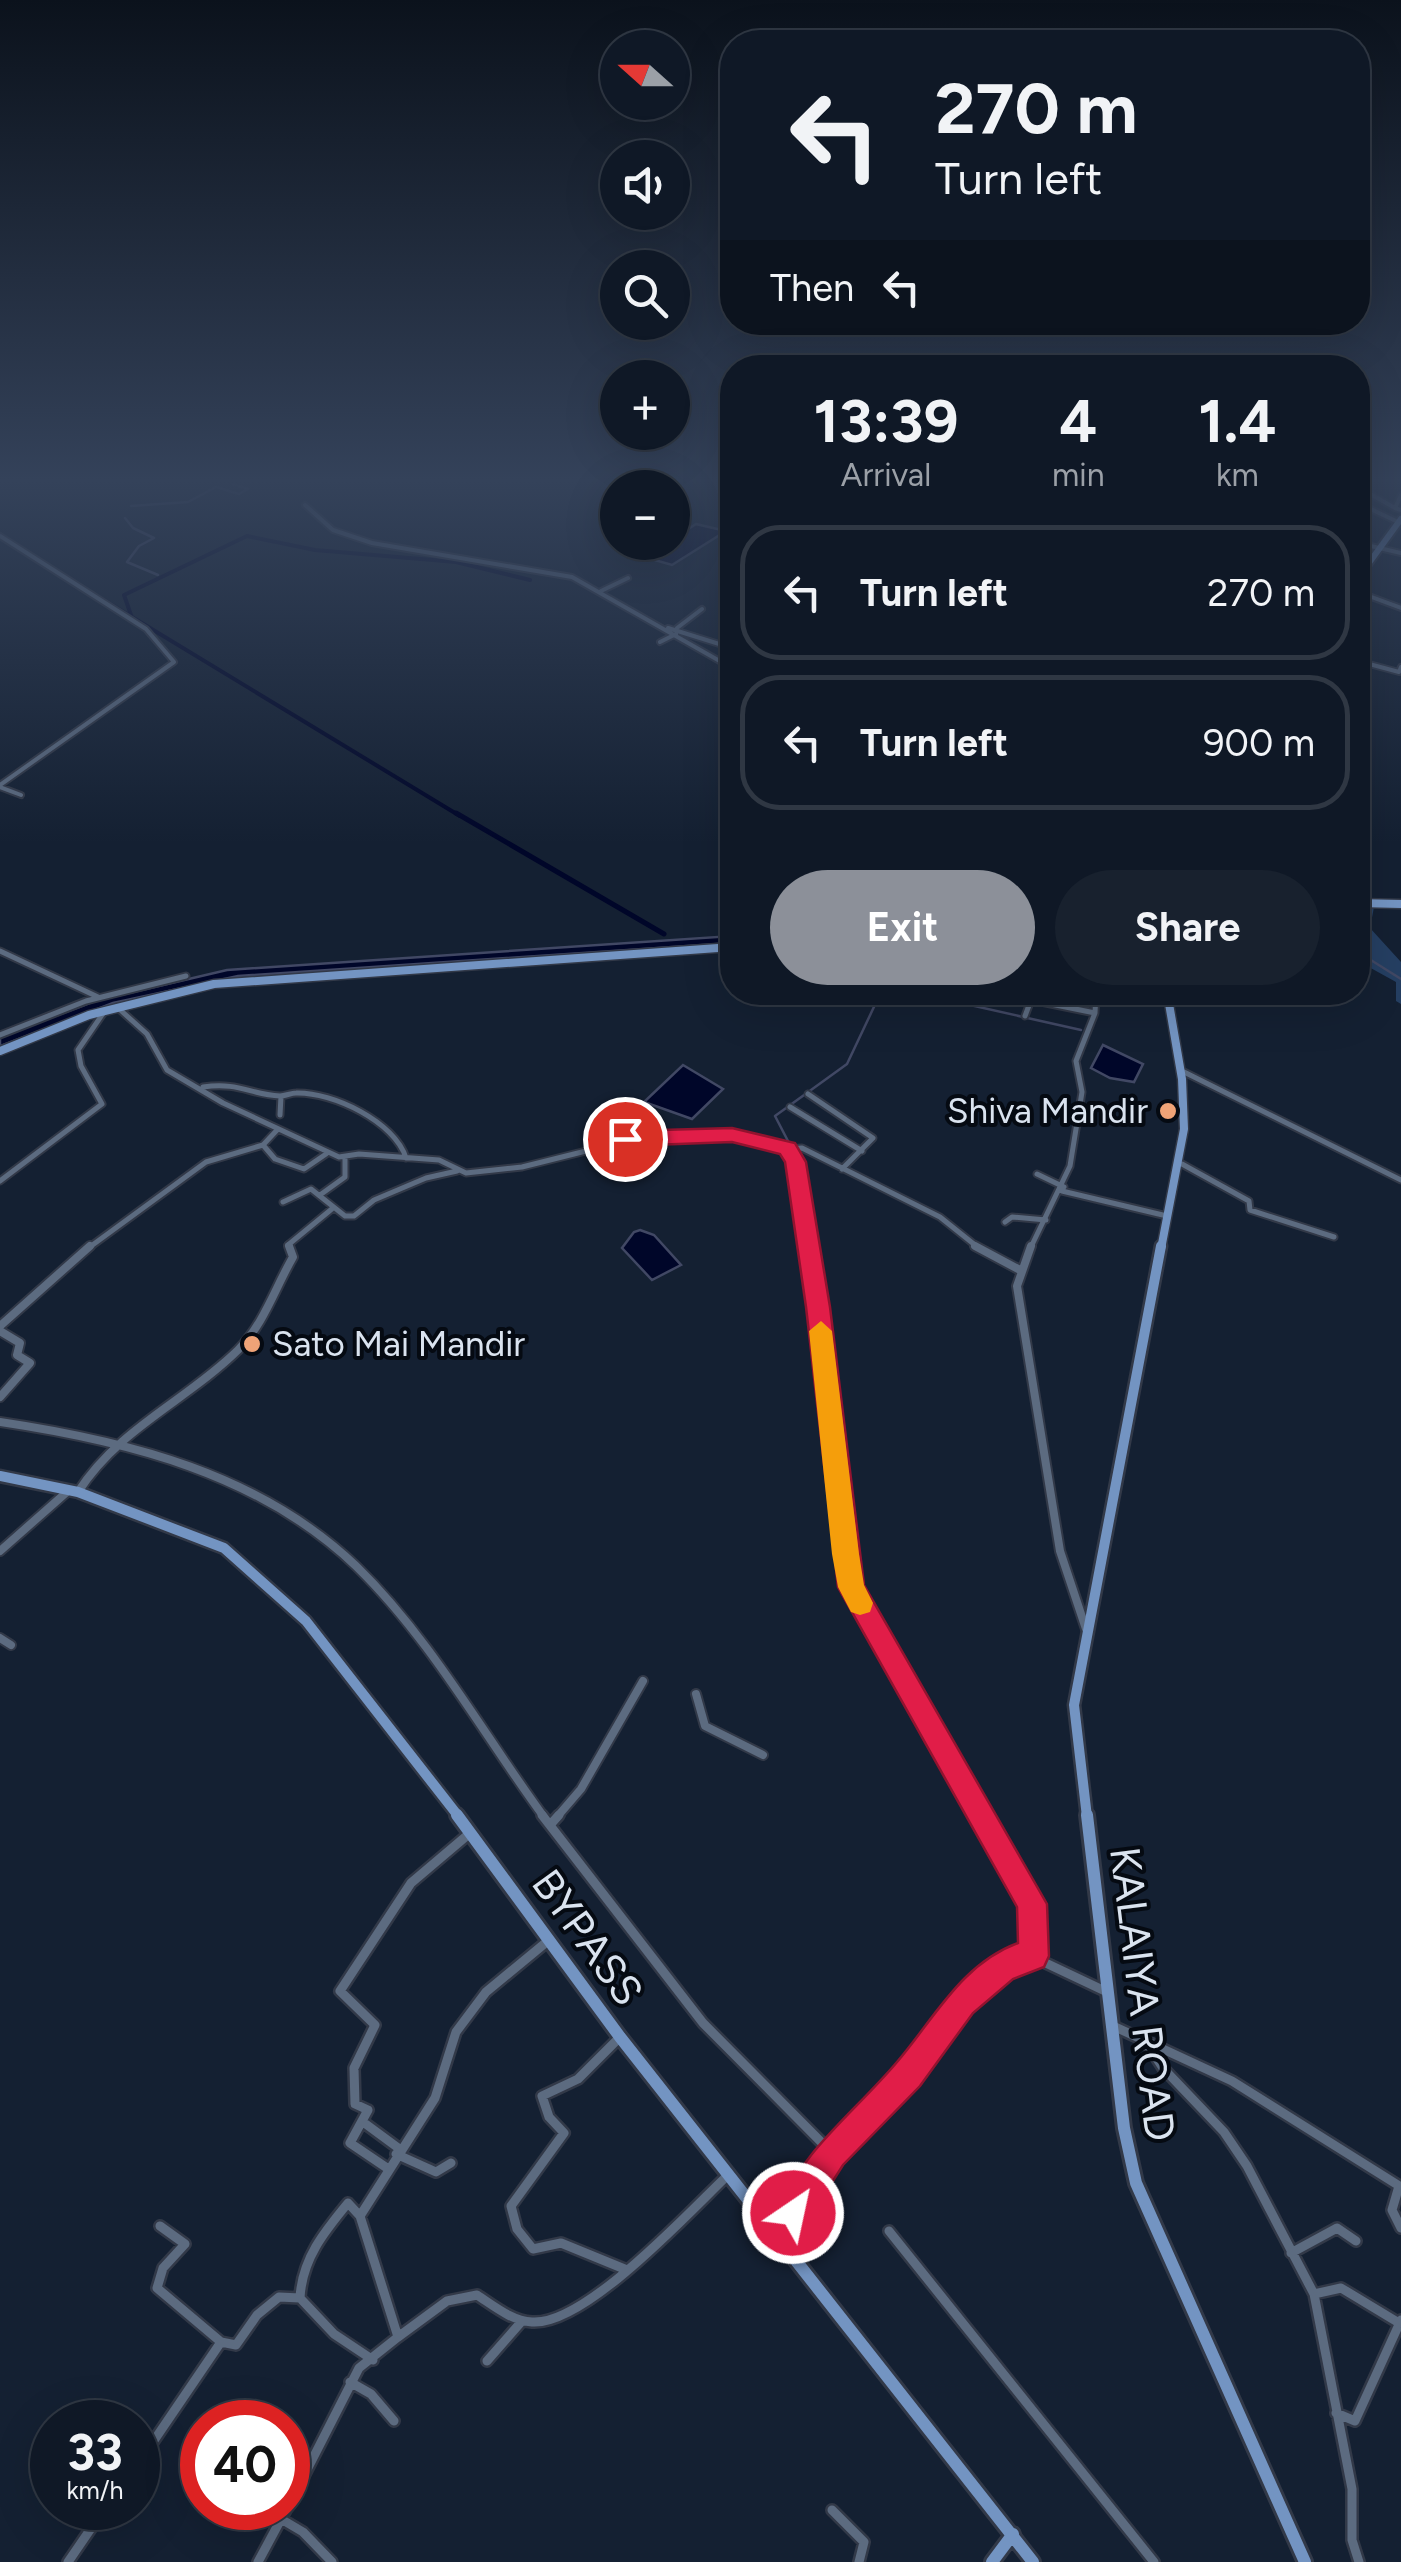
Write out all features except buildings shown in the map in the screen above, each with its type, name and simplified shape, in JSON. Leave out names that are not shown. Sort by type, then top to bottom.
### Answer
[{"type":"main road","points":[[1370,904],[1401,904]]},
{"type":"main road","points":[[0,1051],[105,1011],[214,984],[720,948]]},
{"type":"main road","name":"KALAIYA ROAD","points":[[1169,1005],[1188,1103],[1182,1164],[1167,1216],[1074,1705],[1111,2025],[1136,2182],[1305,2562]]},
{"type":"main road","name":"BYPASS","points":[[0,1476],[73,1491],[224,1548],[306,1621],[471,1832],[620,2037],[1033,2562]]},
{"type":"main road","points":[[992,2562],[1013,2534]]},
{"type":"street","points":[[0,786],[174,662],[146,628],[107,604]]},
{"type":"street","points":[[621,604],[666,628],[720,644]]},
{"type":"street","points":[[660,642],[702,609]]},
{"type":"street","points":[[676,631],[720,660]]},
{"type":"street","points":[[1370,665],[1400,671]]},
{"type":"street","points":[[0,786],[21,795]]},
{"type":"street","points":[[0,951],[101,998]]},
{"type":"street","points":[[0,1035],[101,998],[186,976]]},
{"type":"street","points":[[1025,1016],[1029,1005]]},
{"type":"street","points":[[1054,1005],[1094,1014]]},
{"type":"street","points":[[1088,1634],[1060,1551],[1052,1480],[1018,1300],[1020,1270],[1063,1189],[1082,1092],[1076,1061],[1095,1005]]},
{"type":"street","points":[[117,1008],[147,1034],[167,1070],[223,1103],[326,1154],[344,1158],[359,1154],[439,1160],[458,1171]]},
{"type":"street","points":[[0,1182],[102,1104],[78,1050],[105,1011]]},
{"type":"street","points":[[1184,1072],[1401,1180]]},
{"type":"street","points":[[202,1088],[232,1083],[282,1096],[298,1092],[322,1096],[368,1116],[401,1142],[406,1158]]},
{"type":"street","points":[[808,1094],[873,1138],[842,1169]]},
{"type":"street","points":[[280,1115],[282,1096]]},
{"type":"street","points":[[790,1107],[862,1150]]},
{"type":"street","points":[[0,1398],[30,1363],[17,1356],[20,1343],[0,1328],[71,1261],[188,1173],[206,1162],[263,1145],[278,1128]]},
{"type":"street","points":[[284,1202],[312,1189],[345,1216],[354,1216],[383,1196],[458,1171],[522,1168],[642,1136],[732,1135],[790,1148],[842,1169],[940,1217],[972,1245],[1020,1270]]},
{"type":"street","points":[[263,1145],[275,1159],[304,1169],[326,1154]]},
{"type":"street","points":[[790,1148],[818,1307],[851,1587],[1032,1904],[1034,1956]]},
{"type":"street","points":[[320,1196],[346,1177],[344,1158]]},
{"type":"street","points":[[1182,1164],[1249,1201],[1250,1210],[1334,1236]]},
{"type":"street","points":[[1037,1174],[1063,1189],[1167,1216]]},
{"type":"street","points":[[0,1551],[73,1491],[115,1444],[239,1349],[256,1329],[293,1257],[288,1246],[333,1208]]},
{"type":"street","points":[[1005,1222],[1012,1217],[1046,1220]]},
{"type":"street","points":[[0,1422],[115,1444],[254,1494],[324,1537],[396,1613],[550,1825],[704,2024],[832,2153]]},
{"type":"street","points":[[0,1638],[12,1646]]},
{"type":"street","points":[[550,1825],[581,1789],[643,1682]]},
{"type":"street","points":[[696,1694],[706,1726],[763,1755]]},
{"type":"street","points":[[387,2168],[350,2143],[368,2110],[355,2104],[354,2068],[375,2026],[340,1991],[394,1915],[411,1883],[471,1832]]},
{"type":"street","points":[[360,2216],[435,2098],[456,2032],[486,1992],[549,1940]]},
{"type":"street","points":[[776,2234],[810,2192],[832,2153],[908,2074],[962,2002],[1002,1968],[1016,1959],[1034,1956],[1107,1992]]},
{"type":"street","points":[[1111,2025],[1142,2036],[1275,2105],[1400,2187],[1392,2210],[1401,2228]]},
{"type":"street","points":[[1142,2036],[1163,2068],[1224,2132],[1247,2166],[1314,2294],[1352,2489],[1352,2540],[1359,2562]]},
{"type":"street","points":[[620,2037],[578,2078],[542,2096],[549,2117],[564,2133],[512,2206],[517,2230],[533,2249],[561,2243],[628,2270]]},
{"type":"street","points":[[363,2122],[399,2152],[436,2172],[451,2163]]},
{"type":"street","points":[[310,2461],[358,2368],[374,2360],[398,2337],[447,2302],[477,2295],[522,2321],[539,2322],[560,2316],[628,2270],[729,2174]]},
{"type":"street","points":[[374,2360],[334,2334],[300,2298],[299,2279],[323,2234],[348,2203],[360,2216],[398,2337]]},
{"type":"street","points":[[160,2226],[185,2244],[163,2268],[157,2288],[221,2342],[236,2344],[258,2315],[279,2297],[300,2298]]},
{"type":"street","points":[[1291,2254],[1337,2228],[1356,2241]]},
{"type":"street","points":[[889,2231],[1154,2562]]},
{"type":"street","points":[[1314,2294],[1341,2288],[1400,2322],[1356,2421],[1335,2412]]},
{"type":"street","points":[[487,2361],[522,2321]]},
{"type":"street","points":[[160,2432],[221,2342]]},
{"type":"street","points":[[350,2382],[370,2394],[394,2422]]},
{"type":"street","points":[[832,2510],[864,2542],[859,2562]]},
{"type":"street","points":[[68,2562],[90,2530]]},
{"type":"street","points":[[258,2562],[275,2530]]},
{"type":"street","points":[[301,2530],[332,2562]]},
{"type":"shaded area","points":[[1370,928],[1401,962],[1401,1004],[1396,1001],[1396,982],[1370,968]]},
{"type":"shaded area","points":[[720,937],[720,944],[238,976],[113,1003],[0,1046],[0,1037],[95,1001],[227,970]]},
{"type":"shaded area","points":[[1103,1045],[1143,1064],[1134,1082],[1110,1078],[1091,1068]]},
{"type":"shaded area","points":[[683,1065],[723,1089],[692,1119],[644,1102]]},
{"type":"shaded area","points":[[640,1230],[654,1235],[681,1265],[652,1280],[622,1248]]},
{"type":"waterway","points":[[110,604],[132,617]]},
{"type":"waterway","points":[[127,604],[132,617]]},
{"type":"waterway","points":[[132,617],[460,816]]},
{"type":"waterway","points":[[456,813],[664,934]]},
{"type":"waterway","points":[[1370,960],[1401,979]]},
{"type":"waterway","points":[[814,1257],[802,1168],[775,1116],[847,1064],[875,1005]]},
{"type":"waterway","points":[[970,1005],[1081,1030]]},
{"type":"slow traffic","points":[[821,1331],[846,1554],[851,1587],[860,1603]]},
{"type":"place","name":"Shiva Mandir","points":[[1168,1111]]},
{"type":"place","name":"Sato Mai Mandir","points":[[252,1344]]},
{"type":"route","points":[[625,1139],[732,1135],[787,1148],[795,1162],[818,1307],[851,1587],[1032,1904],[1034,1956],[1016,1959],[962,2002],[908,2074],[832,2153],[793,2213]]}]
